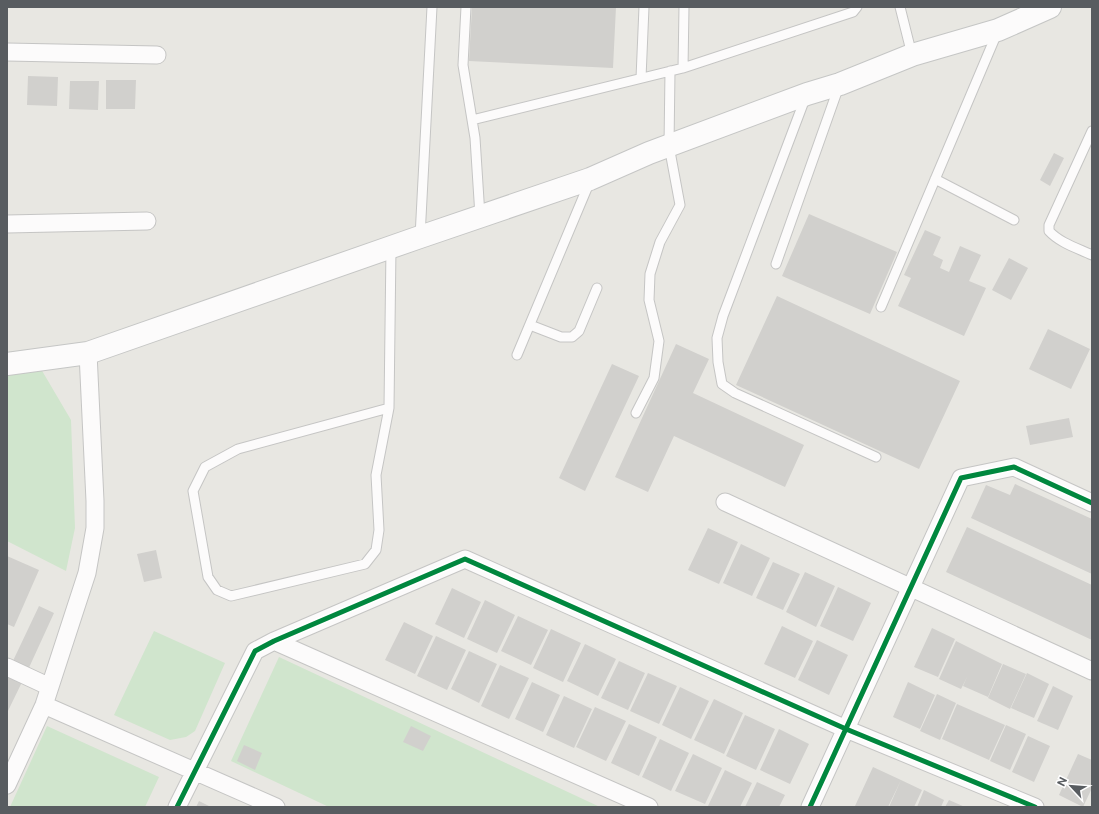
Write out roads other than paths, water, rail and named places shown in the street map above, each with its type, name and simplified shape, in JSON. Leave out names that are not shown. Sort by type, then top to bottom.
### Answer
[{"type":"main road","points":[[7,364],[88,354],[391,247],[590,180],[649,153],[807,94],[840,84],[912,55],[998,30],[1050,7]]},
{"type":"street","points":[[7,52],[157,55]]},
{"type":"street","points":[[7,224],[147,221]]},
{"type":"street","points":[[7,785],[12,762],[44,705],[87,573],[95,528],[96,501],[88,354]]},
{"type":"street","points":[[810,807],[961,478],[1014,467],[1092,503]]},
{"type":"street","points":[[725,502],[1092,671]]},
{"type":"street","points":[[177,807],[255,651],[274,641],[465,559],[846,729],[1035,807]]},
{"type":"street","points":[[274,641],[649,807]]},
{"type":"street","points":[[7,667],[50,687]]},
{"type":"street","points":[[44,705],[276,807]]},
{"type":"lane","points":[[420,237],[432,7]]},
{"type":"lane","points":[[466,7],[463,65],[475,138],[480,217]]},
{"type":"lane","points":[[641,78],[644,7]]},
{"type":"lane","points":[[683,68],[684,7]]},
{"type":"lane","points":[[472,120],[683,68],[853,12],[857,7]]},
{"type":"lane","points":[[900,7],[912,55]]},
{"type":"lane","points":[[881,307],[998,30]]},
{"type":"lane","points":[[636,413],[654,378],[659,341],[649,300],[650,274],[660,242],[680,205],[669,146],[670,71]]},
{"type":"lane","points":[[776,264],[840,84]]},
{"type":"lane","points":[[807,94],[723,316],[717,338],[718,362],[722,384],[735,393],[876,457]]},
{"type":"lane","points":[[1092,131],[1049,225],[1049,231],[1062,242],[1092,255]]},
{"type":"lane","points":[[517,355],[590,180]]},
{"type":"lane","points":[[935,180],[1014,220]]},
{"type":"lane","points":[[390,408],[238,449],[205,467],[193,491],[208,578],[217,590],[231,596],[365,564],[376,550],[379,530],[376,475],[390,408],[391,247]]},
{"type":"lane","points":[[530,324],[562,337],[572,337],[578,331],[597,288]]}]
